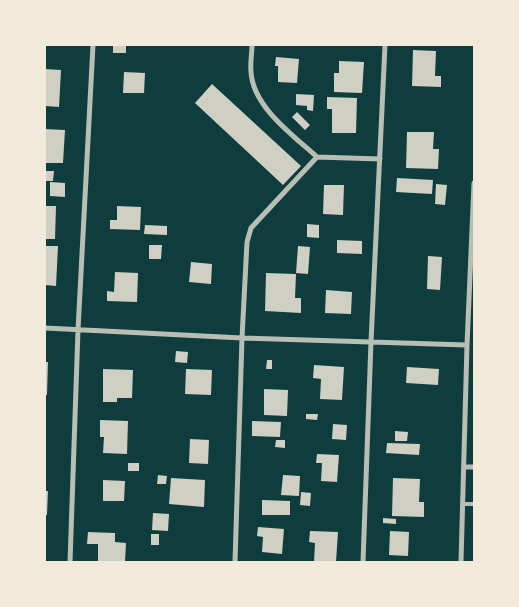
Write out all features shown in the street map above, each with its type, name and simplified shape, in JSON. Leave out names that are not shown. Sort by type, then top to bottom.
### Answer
[{"type":"street","points":[[70,562],[78,330],[93,45]]},
{"type":"street","points":[[252,45],[251,74],[257,94],[267,111],[317,157],[380,159]]},
{"type":"street","points":[[363,562],[385,45]]},
{"type":"street","points":[[234,562],[247,242],[251,228],[317,157]]},
{"type":"street","points":[[461,562],[474,183]]},
{"type":"street","points":[[45,328],[242,338],[467,346]]},
{"type":"street","points":[[464,467],[474,467]]},
{"type":"lane","points":[[463,504],[474,504]]},
{"type":"building","points":[[113,45],[126,45],[126,53],[113,53]]},
{"type":"building","points":[[413,50],[436,51],[435,76],[441,76],[441,87],[412,86]]},
{"type":"building","points":[[276,57],[299,59],[297,83],[278,82],[278,66],[275,66]]},
{"type":"building","points":[[339,61],[364,62],[362,93],[334,92],[334,73],[339,73]]},
{"type":"building","points":[[45,69],[61,70],[59,107],[45,106]]},
{"type":"building","points":[[124,72],[145,73],[144,93],[123,93]]},
{"type":"building","points":[[212,84],[301,166],[283,185],[195,103]]},
{"type":"building","points":[[296,94],[314,95],[313,111],[307,110],[307,106],[296,105]]},
{"type":"building","points":[[327,97],[357,98],[356,133],[332,133],[332,109],[327,109]]},
{"type":"building","points":[[297,112],[310,125],[305,130],[292,117]]},
{"type":"building","points":[[45,129],[65,130],[63,163],[45,163]]},
{"type":"building","points":[[407,132],[434,132],[433,149],[439,149],[438,169],[406,168]]},
{"type":"building","points":[[45,171],[54,171],[53,181],[45,181]]},
{"type":"building","points":[[397,178],[433,180],[432,194],[396,192]]},
{"type":"building","points":[[50,182],[65,183],[65,197],[50,196]]},
{"type":"building","points":[[436,184],[447,185],[445,205],[435,204]]},
{"type":"building","points":[[324,185],[344,185],[343,215],[323,214]]},
{"type":"building","points":[[45,206],[56,206],[55,239],[45,239]]},
{"type":"building","points":[[117,206],[141,207],[140,230],[110,229],[110,220],[117,220]]},
{"type":"building","points":[[307,224],[319,225],[319,238],[307,237]]},
{"type":"building","points":[[145,225],[167,226],[167,235],[144,234]]},
{"type":"building","points":[[337,240],[362,241],[362,254],[337,253]]},
{"type":"building","points":[[149,245],[162,245],[161,259],[149,259]]},
{"type":"building","points":[[45,246],[58,246],[56,286],[45,285]]},
{"type":"building","points":[[298,246],[310,247],[308,274],[296,273]]},
{"type":"building","points":[[428,256],[442,257],[440,290],[427,289]]},
{"type":"building","points":[[191,262],[212,264],[211,284],[189,282]]},
{"type":"building","points":[[115,272],[138,273],[137,302],[107,301],[107,291],[114,292]]},
{"type":"building","points":[[266,273],[296,274],[295,298],[301,298],[301,313],[265,311]]},
{"type":"building","points":[[326,290],[352,292],[351,314],[325,313]]},
{"type":"building","points":[[176,351],[188,352],[187,363],[175,362]]},
{"type":"building","points":[[267,360],[272,360],[272,369],[266,369]]},
{"type":"building","points":[[45,362],[48,362],[47,395],[45,395]]},
{"type":"building","points":[[314,365],[344,367],[342,400],[320,399],[321,379],[313,378]]},
{"type":"building","points":[[407,367],[439,369],[438,385],[406,383]]},
{"type":"building","points":[[103,369],[133,370],[132,398],[117,398],[117,402],[103,402]]},
{"type":"building","points":[[186,369],[212,370],[211,395],[185,394]]},
{"type":"building","points":[[264,389],[288,390],[287,416],[264,415]]},
{"type":"building","points":[[306,414],[318,414],[317,420],[306,419]]},
{"type":"building","points":[[100,420],[128,421],[127,454],[103,453],[104,437],[100,437]]},
{"type":"building","points":[[252,421],[281,422],[280,437],[252,436]]},
{"type":"building","points":[[333,424],[347,425],[346,440],[332,439]]},
{"type":"building","points":[[395,431],[408,432],[407,441],[395,441]]},
{"type":"building","points":[[190,439],[209,440],[208,464],[189,463]]},
{"type":"building","points":[[276,440],[285,440],[285,448],[275,447]]},
{"type":"building","points":[[387,443],[420,444],[419,455],[386,453]]},
{"type":"building","points":[[317,454],[339,455],[337,482],[321,481],[322,463],[316,463]]},
{"type":"building","points":[[128,463],[139,463],[139,471],[128,471]]},
{"type":"building","points":[[158,475],[167,476],[166,484],[157,484]]},
{"type":"building","points":[[283,475],[300,476],[299,496],[281,495]]},
{"type":"building","points":[[171,478],[205,480],[204,507],[169,504]]},
{"type":"building","points":[[393,478],[420,479],[419,502],[424,502],[424,517],[392,516]]},
{"type":"building","points":[[103,480],[125,481],[124,501],[103,501]]},
{"type":"building","points":[[45,491],[48,491],[47,515],[45,515]]},
{"type":"building","points":[[301,492],[311,493],[310,506],[300,505]]},
{"type":"building","points":[[262,500],[290,501],[290,515],[262,515]]},
{"type":"building","points":[[153,513],[169,514],[168,531],[152,530]]},
{"type":"building","points":[[383,518],[396,519],[396,524],[383,523]]},
{"type":"building","points":[[258,527],[284,529],[282,554],[262,552],[263,537],[257,536]]},
{"type":"building","points":[[310,531],[338,532],[336,562],[314,562],[315,543],[309,542]]},
{"type":"building","points":[[390,531],[409,532],[408,556],[389,555]]},
{"type":"building","points":[[88,532],[115,533],[115,542],[126,543],[125,562],[98,562],[98,544],[87,544]]},
{"type":"building","points":[[151,534],[159,534],[159,545],[151,545]]}]
